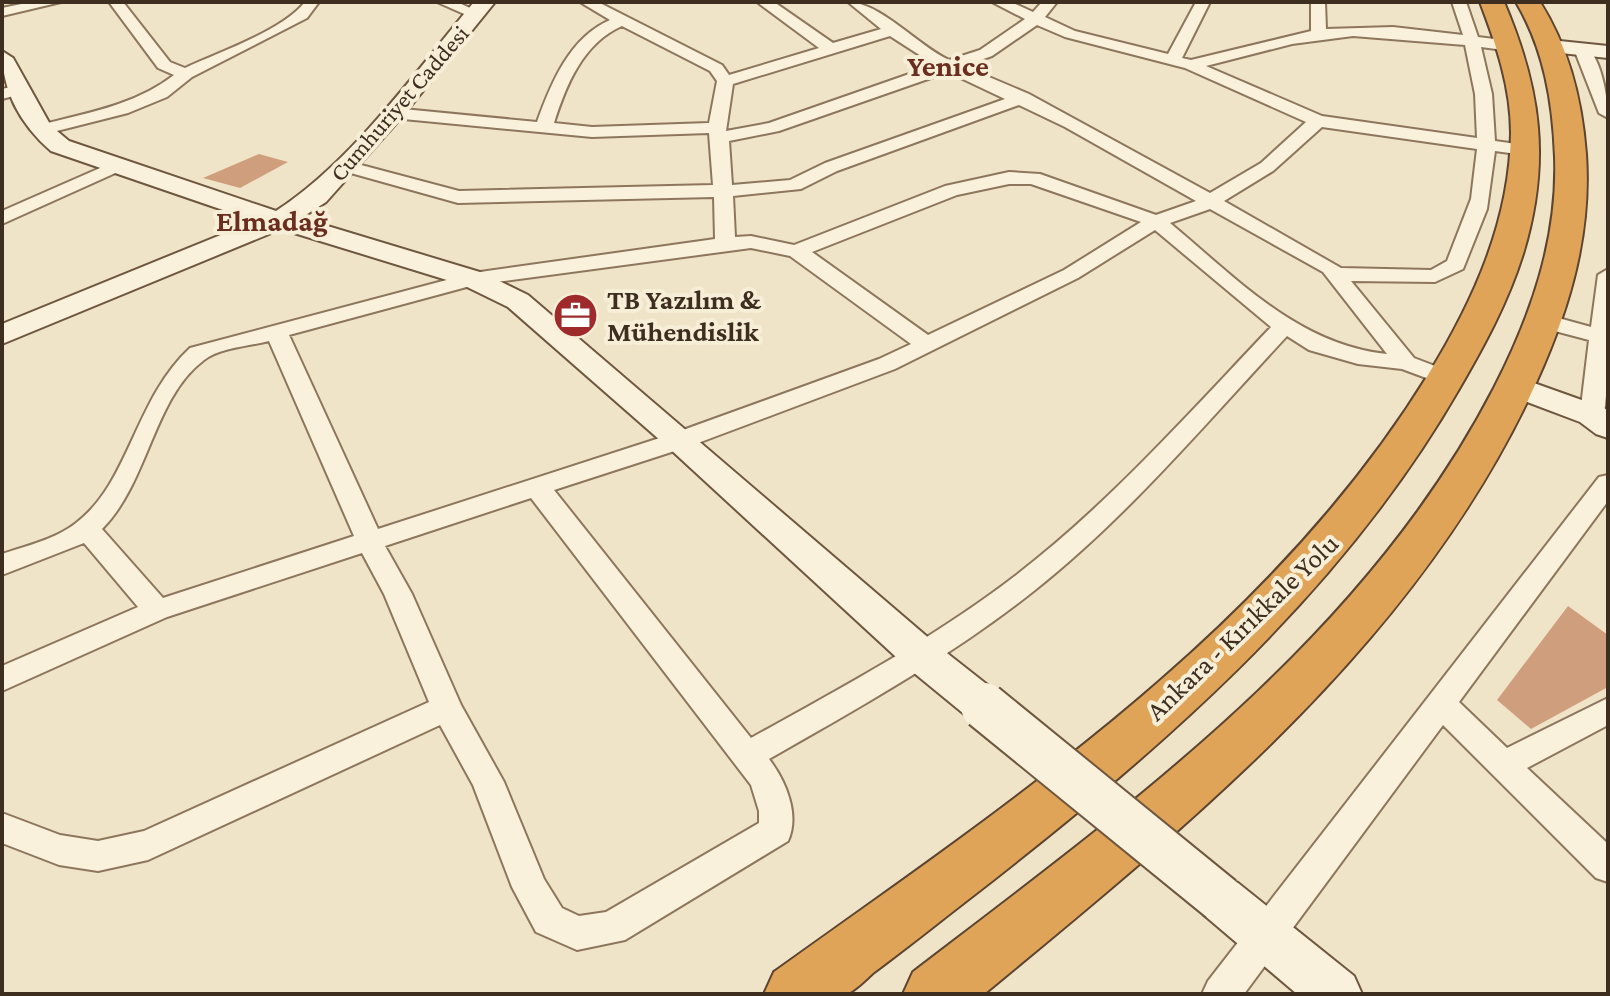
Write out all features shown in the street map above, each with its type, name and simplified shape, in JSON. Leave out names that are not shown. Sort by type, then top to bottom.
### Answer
[{"type":"highway","name":"Ankara - Kırıkkale Yolu","points":[[796,994],[1122,743],[1292,585],[1358,510],[1448,379],[1506,261],[1522,195],[1505,147],[1523,95],[1522,37],[1528,2]]},
{"type":"highway","name":"Ankara - Kırıkkale Yolu","points":[[935,994],[1181,795],[1310,672],[1417,554],[1462,490],[1517,387],[1544,321],[1559,275],[1573,191],[1565,100],[1522,37]]},
{"type":"street","points":[[2,12],[54,2]]},
{"type":"street","points":[[116,2],[164,65],[186,74]]},
{"type":"street","points":[[41,130],[122,109],[161,93],[186,74],[302,15],[312,2]]},
{"type":"street","points":[[444,2],[481,8]]},
{"type":"street","points":[[587,2],[716,68],[725,81],[718,133],[725,244]]},
{"type":"street","points":[[764,2],[831,49]]},
{"type":"street","points":[[855,2],[923,54],[1023,98],[1213,199],[1330,268],[1406,363]]},
{"type":"street","points":[[999,2],[1070,34],[1183,62],[1318,121],[1505,147],[1482,191],[1456,265],[1435,276],[1334,274]]},
{"type":"street","points":[[393,113],[592,132],[718,133],[773,127],[986,53],[1034,20],[1050,2]]},
{"type":"street","points":[[1183,62],[1203,2]]},
{"type":"street","points":[[1318,2],[1319,35]]},
{"type":"street","points":[[1459,2],[1522,37],[1608,113]]},
{"type":"street","name":"Cumhuriyet Caddesi","points":[[2,335],[282,219],[317,196],[393,113],[481,8]]},
{"type":"street","points":[[544,126],[554,96],[592,35],[607,24],[622,20]]},
{"type":"street","points":[[725,81],[891,31]]},
{"type":"street","points":[[1183,62],[1353,31],[1522,37],[1608,52]]},
{"type":"street","points":[[2,58],[10,92],[41,130],[60,146],[239,208],[473,279],[518,301],[681,440],[923,657],[1265,932],[1336,994]]},
{"type":"street","points":[[346,166],[458,197],[723,190],[794,185],[831,167],[1023,98]]},
{"type":"street","points":[[2,679],[157,610],[681,440],[887,364],[1071,274],[1156,221],[1198,208],[1267,167],[1318,121]]},
{"type":"street","points":[[2,218],[116,166]]},
{"type":"street","points":[[796,251],[952,190],[1009,178],[1033,178],[1156,221],[1283,327],[1344,353],[1406,363],[1448,379]]},
{"type":"street","points":[[2,565],[87,529],[117,495],[182,365],[198,353],[473,279],[751,242],[796,251],[823,267],[927,345]]},
{"type":"street","points":[[1517,387],[1600,421],[1608,275]]},
{"type":"street","points":[[1544,321],[1603,337]]},
{"type":"street","points":[[747,756],[923,657],[1026,582],[1132,487],[1283,327]]},
{"type":"street","points":[[276,332],[327,439],[370,542],[398,594],[447,708],[488,782],[530,887],[549,920],[577,933],[612,928],[776,831],[776,811],[765,779],[537,487]]},
{"type":"street","points":[[1221,994],[1608,483]]},
{"type":"street","points":[[87,529],[157,610]]},
{"type":"street","points":[[1440,703],[1608,867]]},
{"type":"street","points":[[2,828],[59,850],[98,856],[148,845],[447,708]]},
{"type":"street","points":[[1505,764],[1608,710]]},
{"type":"building","points":[[259,154],[288,162],[240,188],[203,178]]},
{"type":"building","points":[[1568,606],[1608,635],[1608,687],[1531,729],[1497,700]]},
{"type":"place","name":"TB Yazılım & Mühendislik","points":[[576,315]]},
{"type":"district","name":"Yenice","points":[[948,65]]},
{"type":"district","name":"Elmadağ","points":[[272,220]]}]
